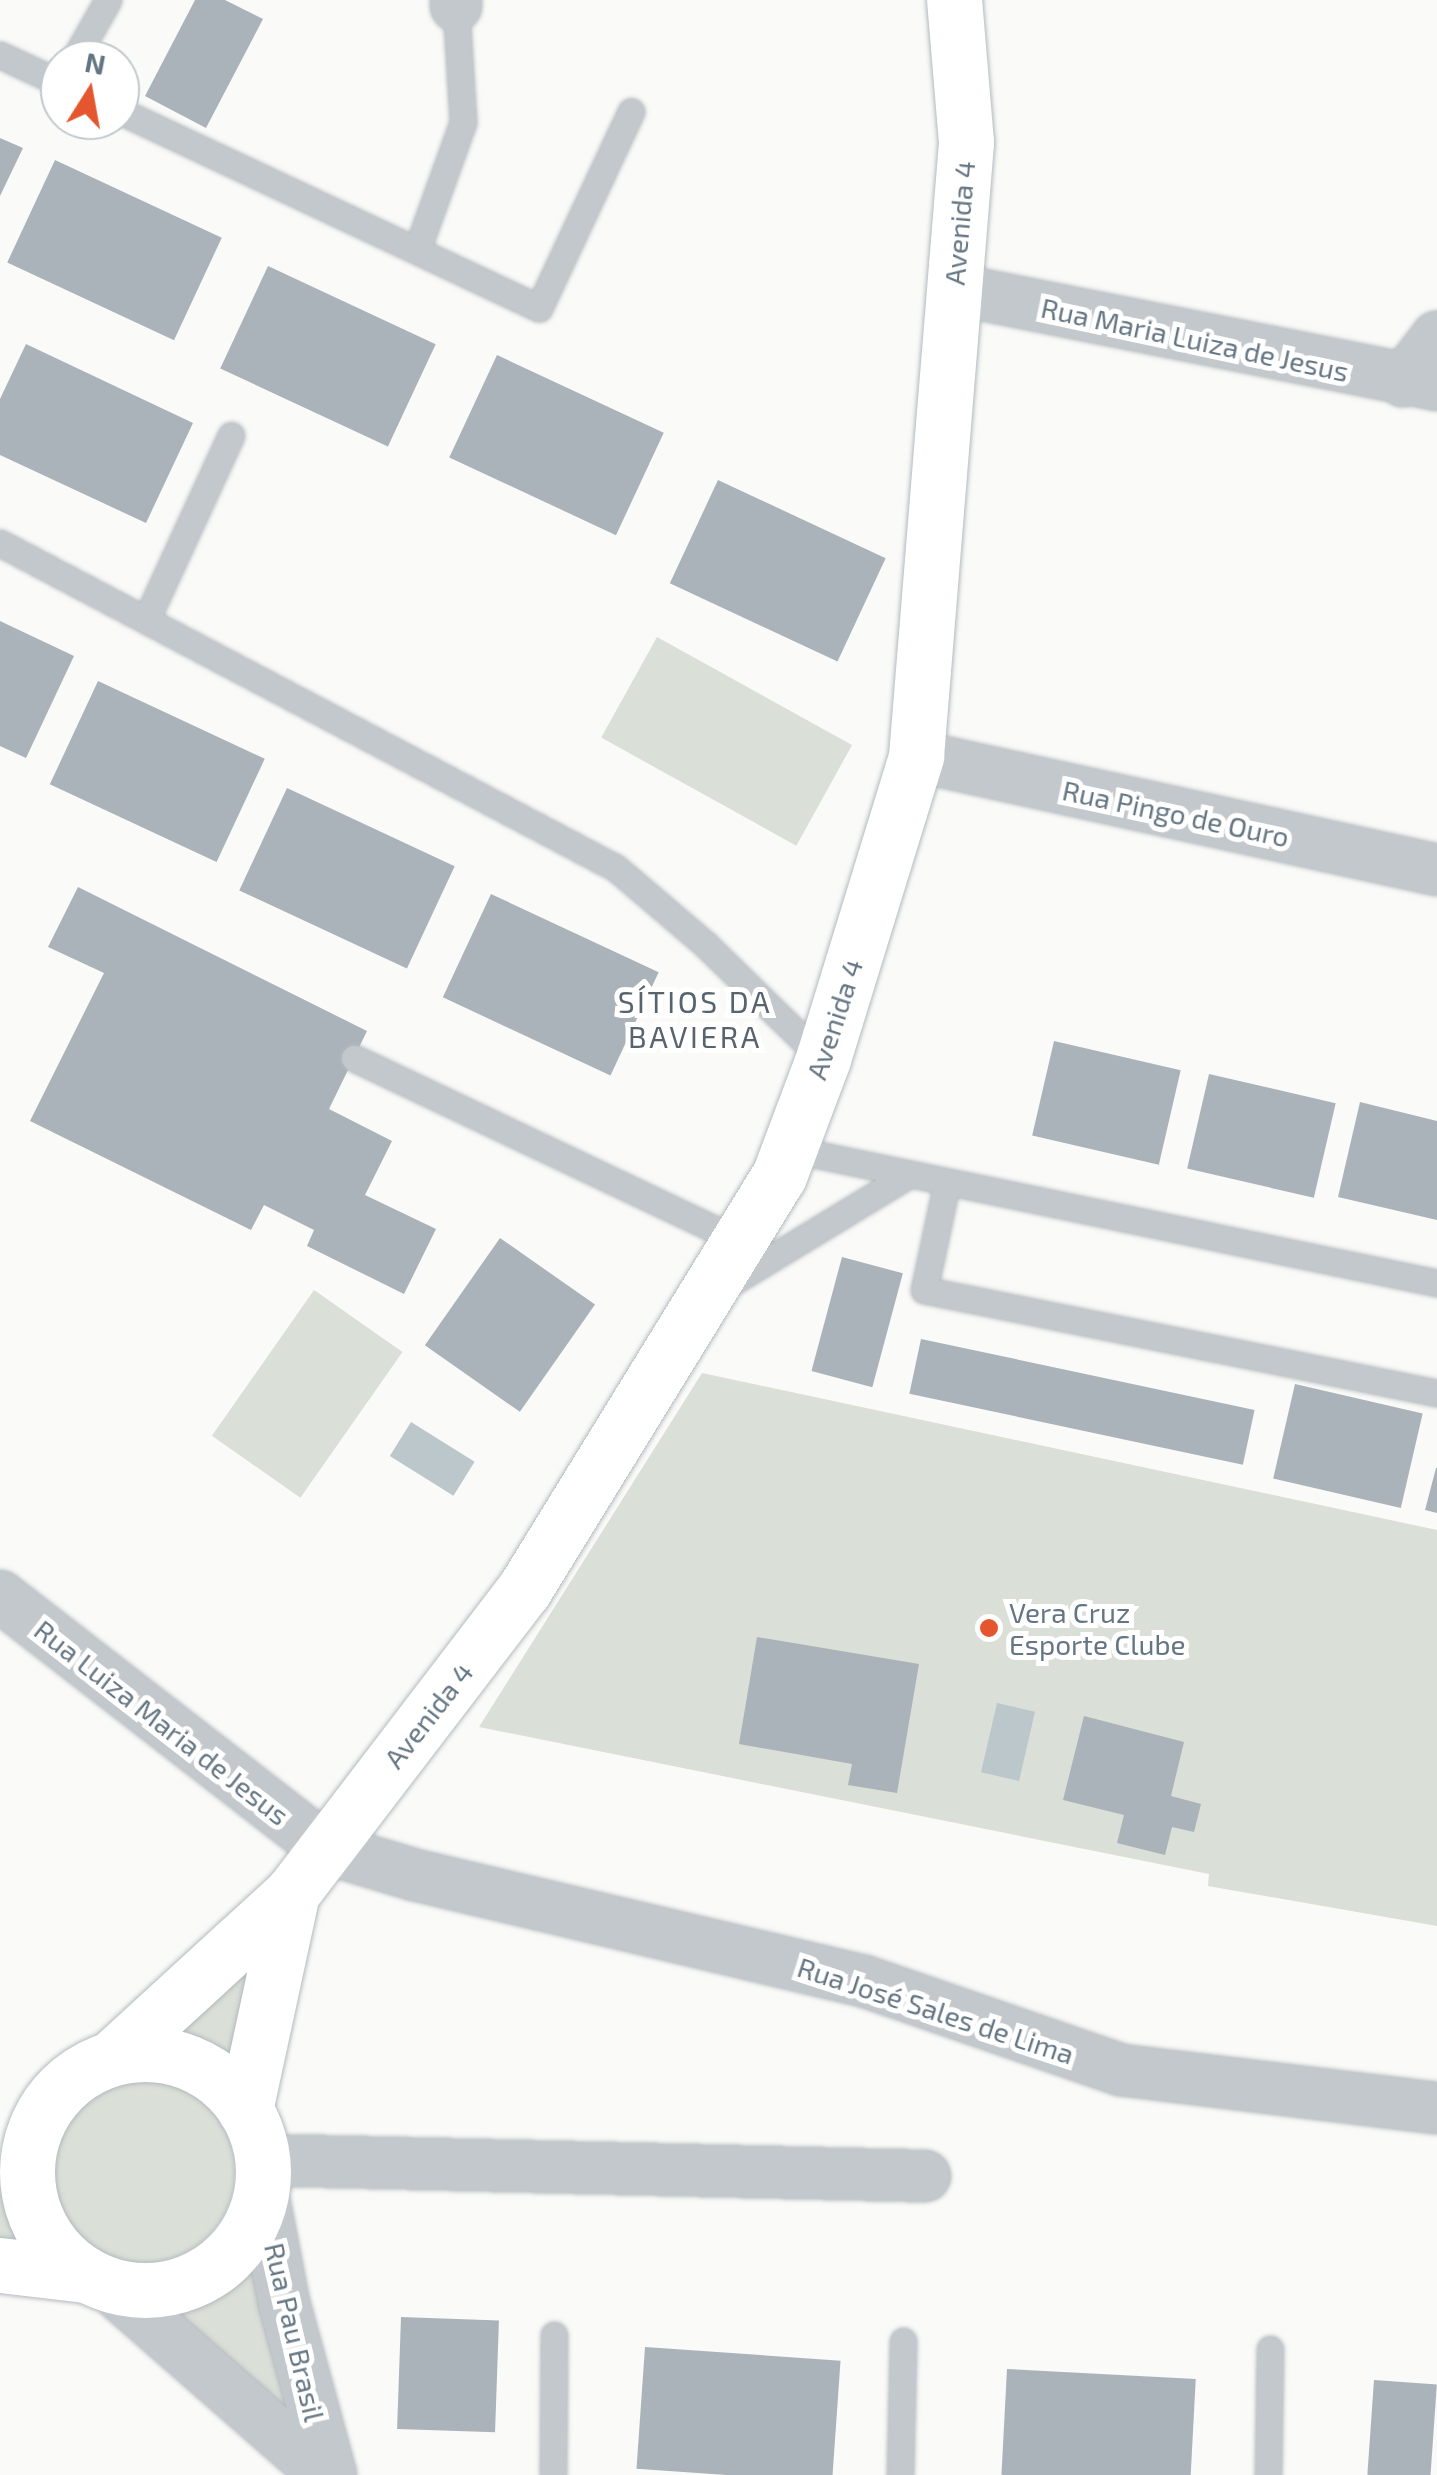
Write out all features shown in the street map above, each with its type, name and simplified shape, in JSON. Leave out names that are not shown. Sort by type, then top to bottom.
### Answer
[{"type":"street","name":"Avenida 4","points":[[112,2058],[292,1893],[524,1590],[740,1242],[790,1149],[824,1059],[916,756],[966,142],[954,0]]},
{"type":"street","name":"Rua Maria Luiza de Jesus","points":[[953,290],[1420,383]]},
{"type":"street","points":[[1420,383],[1437,338]]},
{"type":"street","name":"Rua Pingo de Ouro","points":[[916,756],[1437,870]]},
{"type":"street","name":"Rua Luiza Maria de Jesus","points":[[0,1596],[325,1848]]},
{"type":"street","name":"Rua José Sales de Lima","points":[[325,1848],[415,1875],[864,1981],[1121,2070],[1437,2108]]},
{"type":"street","name":"Avenida 4","points":[[245,2110],[292,1893]]},
{"type":"street","points":[[0,2266],[144,2291],[178,2286],[208,2272],[234,2250],[253,2221],[262,2174],[254,2124],[219,2080],[196,2065],[140,2053],[85,2068],[62,2086],[19,2134],[28,2144],[26,2182],[35,2218],[56,2251],[96,2280]]},
{"type":"street","points":[[262,2174],[925,2176]]},
{"type":"street","name":"Rua Pau Brasil","points":[[262,2174],[284,2303],[328,2475]]},
{"type":"street","name":"Rua Pau Brasil","points":[[96,2280],[328,2475]]},
{"type":"lane","points":[[85,40],[108,0]]},
{"type":"lane","points":[[417,250],[463,122],[456,3]]},
{"type":"lane","points":[[0,56],[40,74]]},
{"type":"lane","points":[[140,120],[539,308],[632,112]]},
{"type":"lane","points":[[147,618],[231,436]]},
{"type":"lane","points":[[0,544],[616,868],[706,946],[824,1059]]},
{"type":"lane","points":[[354,1058],[740,1242]]},
{"type":"lane","points":[[790,1149],[1437,1283]]},
{"type":"lane","points":[[705,1299],[908,1175]]},
{"type":"lane","points":[[947,1182],[924,1290],[1437,1393]]},
{"type":"lane","points":[[553,2475],[554,2334]]},
{"type":"lane","points":[[900,2475],[903,2341]]},
{"type":"lane","points":[[1268,2475],[1270,2349]]},
{"type":"shaded area","points":[[657,637],[852,745],[796,846],[601,738]]},
{"type":"shaded area","points":[[314,1290],[402,1352],[300,1498],[212,1436]]},
{"type":"shaded area","name":"Vera Cruz Esporte Clube","points":[[702,1373],[1437,1530],[1437,1926],[1208,1886],[1209,1874],[479,1727]]},
{"type":"shaded area","points":[[411,1422],[475,1462],[453,1496],[390,1456]]},
{"type":"shaded area","points":[[997,1703],[1035,1712],[1019,1781],[981,1772]]},
{"type":"shaded area","points":[[293,1903],[252,2088],[225,2063],[192,2047],[155,2040]]},
{"type":"shaded area","points":[[144,2081],[179,2088],[208,2108],[228,2137],[235,2172],[228,2207],[208,2236],[179,2256],[144,2263],[109,2256],[80,2236],[60,2207],[53,2172],[60,2137],[80,2108],[109,2088]]},
{"type":"shaded area","points":[[12,2149],[14,2187],[24,2220],[42,2250],[0,2248],[0,2157]]},
{"type":"shaded area","points":[[253,2257],[299,2430],[161,2312],[190,2310],[216,2299],[237,2281]]},
{"type":"building","points":[[195,0],[225,0],[263,19],[206,128],[145,96]]},
{"type":"building","points":[[0,138],[23,148],[0,196]]},
{"type":"building","points":[[55,160],[222,238],[174,340],[7,262]]},
{"type":"building","points":[[268,266],[436,344],[388,447],[220,368]]},
{"type":"building","points":[[26,344],[193,423],[146,523],[0,455],[0,399]]},
{"type":"building","points":[[497,355],[664,433],[616,535],[449,457]]},
{"type":"building","points":[[718,480],[886,558],[837,662],[670,583]]},
{"type":"building","points":[[0,621],[74,656],[26,758],[0,746]]},
{"type":"building","points":[[98,681],[265,759],[217,862],[50,784]]},
{"type":"building","points":[[287,788],[455,866],[407,969],[239,890]]},
{"type":"building","points":[[78,887],[367,1031],[329,1109],[392,1141],[365,1195],[436,1229],[404,1294],[307,1246],[314,1230],[264,1205],[251,1230],[30,1121],[104,973],[48,947]]},
{"type":"building","points":[[491,894],[659,972],[610,1076],[443,997]]},
{"type":"building","points":[[1054,1041],[1181,1070],[1159,1165],[1032,1136]]},
{"type":"building","points":[[1209,1074],[1336,1103],[1314,1198],[1187,1169]]},
{"type":"building","points":[[1360,1102],[1437,1121],[1437,1220],[1338,1197]]},
{"type":"building","points":[[500,1238],[595,1305],[520,1412],[425,1345]]},
{"type":"building","points":[[842,1257],[903,1273],[872,1387],[811,1371]]},
{"type":"building","points":[[921,1339],[1255,1410],[1243,1465],[909,1394]]},
{"type":"building","points":[[1295,1384],[1423,1413],[1401,1508],[1273,1479]]},
{"type":"building","points":[[1437,1468],[1437,1513],[1425,1510]]},
{"type":"building","points":[[757,1637],[919,1664],[897,1793],[848,1785],[852,1764],[739,1744]]},
{"type":"building","points":[[1084,1716],[1184,1742],[1171,1796],[1201,1804],[1194,1832],[1172,1827],[1165,1855],[1117,1843],[1124,1815],[1063,1800]]},
{"type":"building","points":[[401,2317],[499,2320],[495,2432],[397,2429]]},
{"type":"building","points":[[645,2347],[841,2361],[833,2475],[727,2475],[636,2469]]},
{"type":"building","points":[[1007,2369],[1196,2379],[1191,2475],[1001,2475]]},
{"type":"building","points":[[1374,2380],[1437,2384],[1431,2475],[1367,2475]]},
{"type":"place","name":"Vera Cruz Esporte Clube","points":[[989,1628]]},
{"type":"district","name":"SÍTIOS DA BAVIERA","points":[[695,1018]]}]
